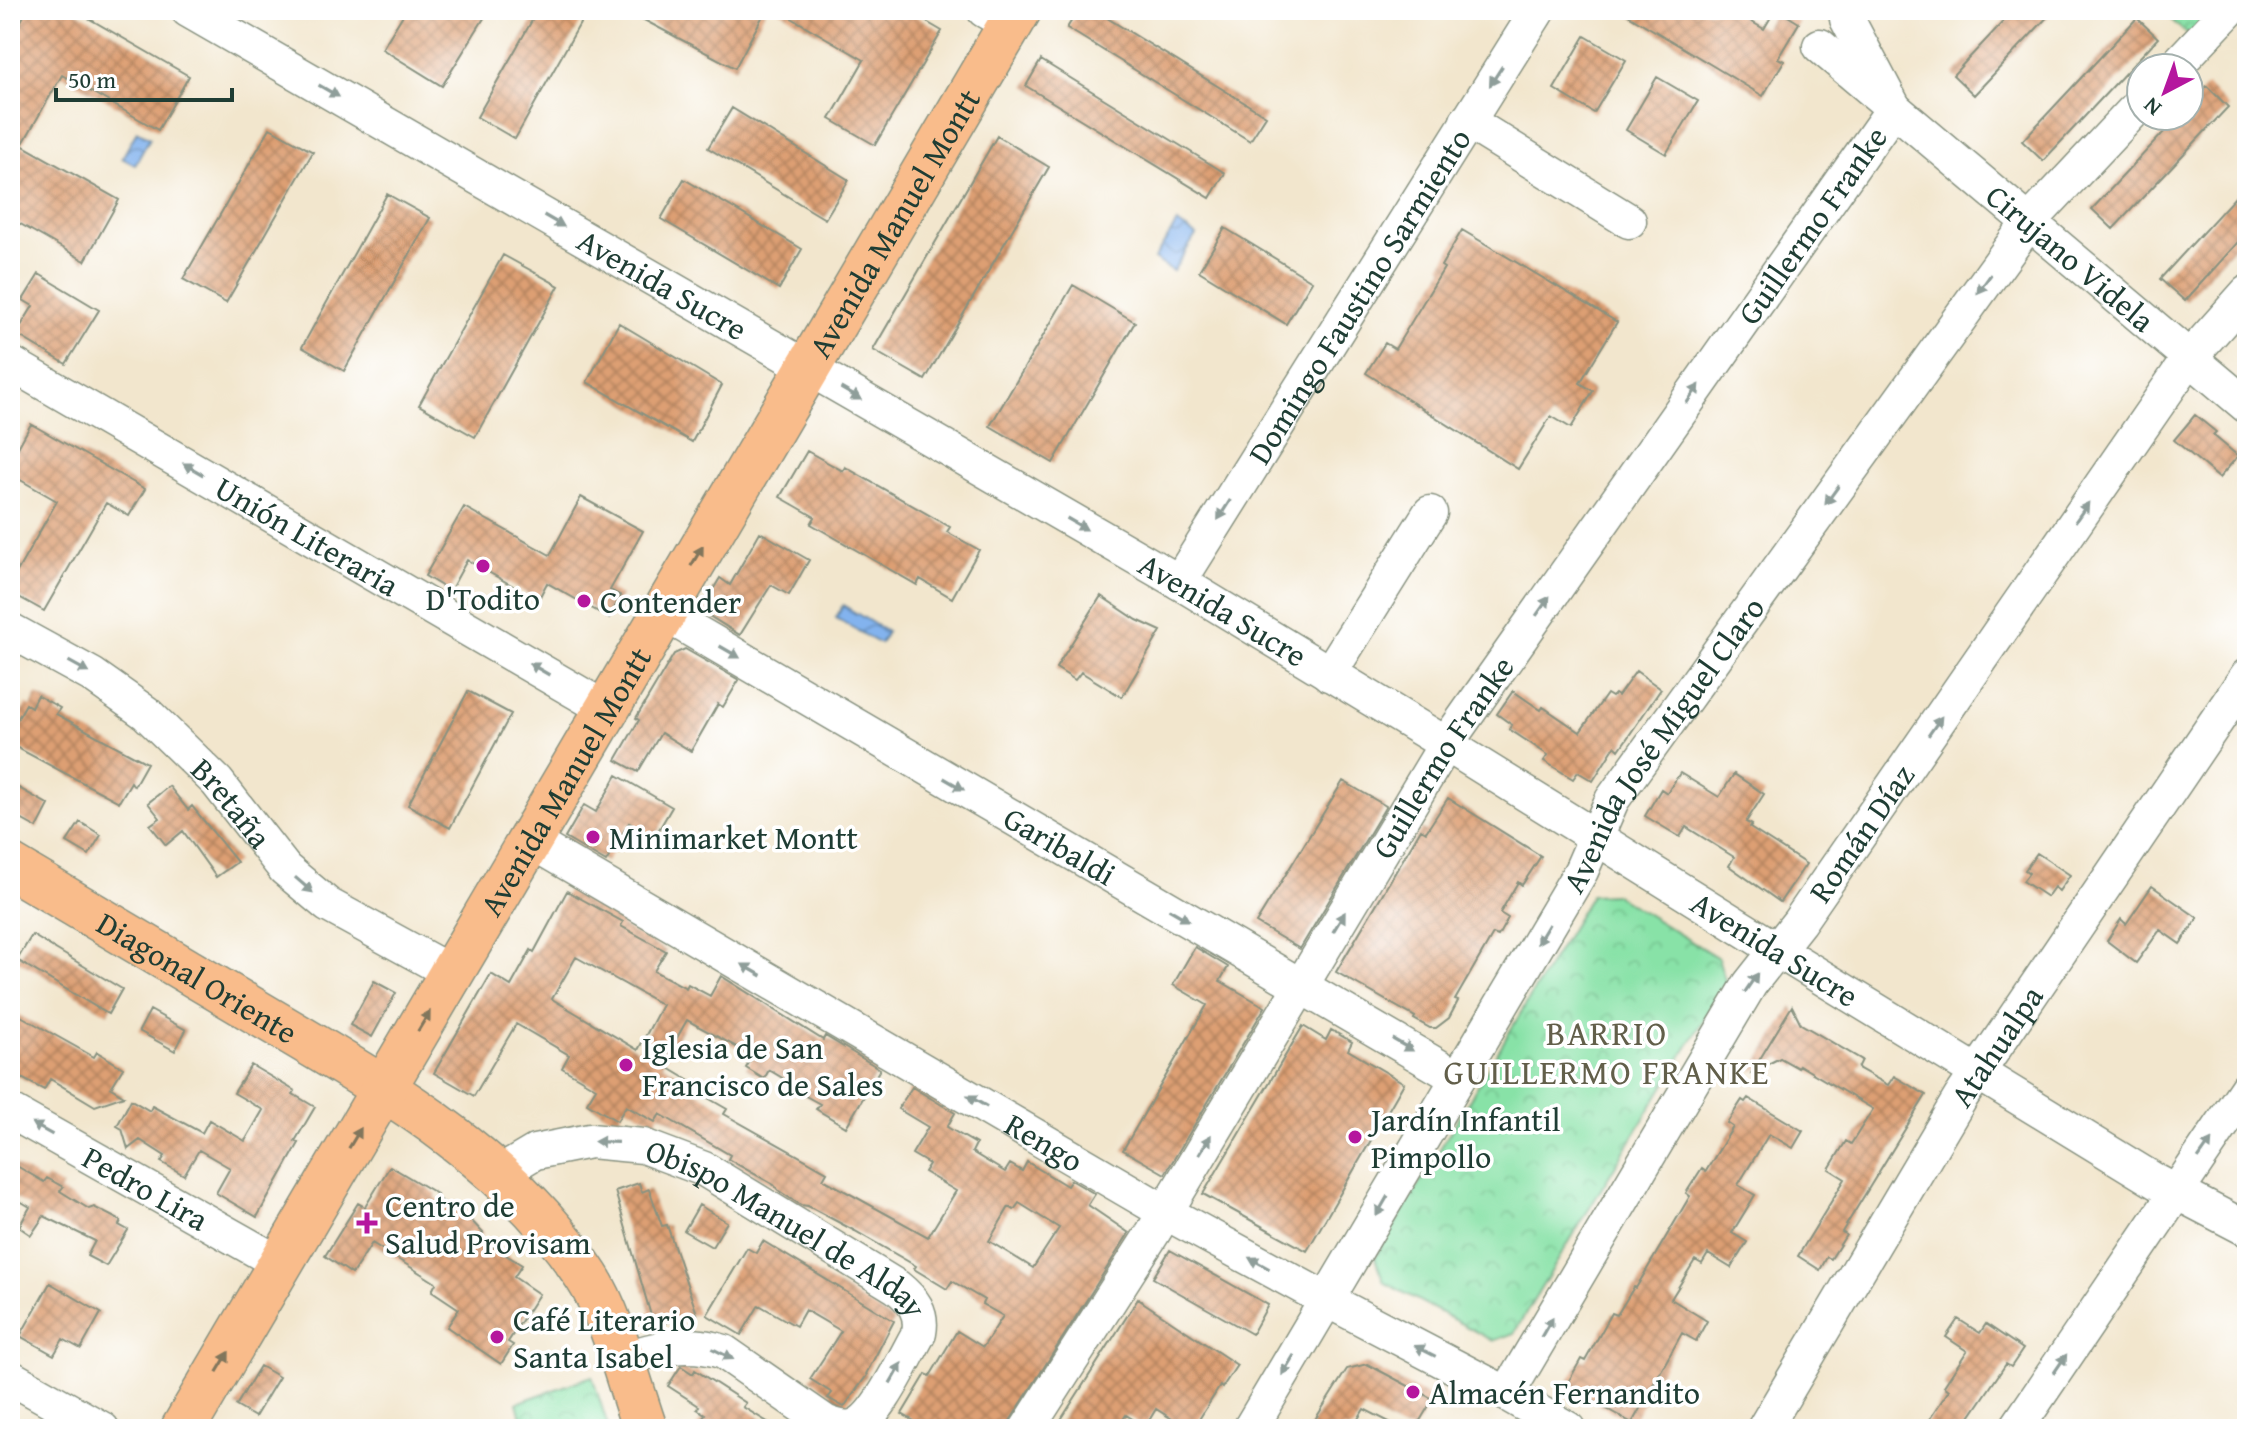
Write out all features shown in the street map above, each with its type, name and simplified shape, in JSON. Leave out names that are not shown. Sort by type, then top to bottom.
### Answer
[{"type":"main road","name":"Avenida Manuel Montt","points":[[183,1429],[809,369],[1005,15]]},
{"type":"main road","name":"Diagonal Oriente","points":[[10,866],[384,1088],[500,1173],[549,1224],[589,1280],[605,1313],[645,1429]]},
{"type":"street","name":"Avenida Sucre","points":[[188,10],[1179,582],[1978,1072],[2175,1191],[2247,1229]]},
{"type":"street","name":"Domingo Faustino Sarmiento","points":[[1179,582],[1538,10]]},
{"type":"street","points":[[2189,52],[2229,10]]},
{"type":"street","name":"Cirujano Videla","points":[[1847,19],[1894,108]]},
{"type":"street","name":"Cirujano Videla","points":[[1820,46],[2247,406]]},
{"type":"street","name":"Guillermo Franke","points":[[1027,1429],[1165,1212],[1446,744],[1894,108]]},
{"type":"street","name":"Avenida José Miguel Claro","points":[[1250,1429],[1581,871],[1612,800],[2030,221],[2125,120]]},
{"type":"street","points":[[1467,121],[1629,221]]},
{"type":"street","name":"Román Díaz","points":[[1507,1394],[1756,975],[1777,950],[2190,357],[2247,293]]},
{"type":"street","name":"Unión Literaria","points":[[10,363],[606,709]]},
{"type":"street","points":[[1329,674],[1430,513]]},
{"type":"street","name":"Garibaldi","points":[[663,613],[1458,1078]]},
{"type":"street","name":"Bretaña","points":[[10,630],[92,675],[146,713],[217,782],[285,869],[328,905],[452,973]]},
{"type":"street","name":"Atahualpa","points":[[1764,1429],[1978,1072],[2247,676]]},
{"type":"street","name":"Rengo","points":[[530,841],[1165,1212],[1568,1429]]},
{"type":"street","points":[[2016,1429],[2247,1088]]},
{"type":"street","name":"Pedro Lira","points":[[10,1111],[281,1264]]},
{"type":"street","name":"Obispo Manuel de Alday","points":[[500,1173],[535,1152],[590,1141],[643,1146],[704,1169],[897,1287],[910,1298],[922,1321],[919,1333],[872,1414],[853,1427],[840,1428],[825,1422],[724,1352],[709,1347],[689,1344],[646,1351],[621,1360]]},
{"type":"street","points":[[10,1377],[102,1429]]},
{"type":"green space","points":[[2161,10],[2214,10],[2189,36]]},
{"type":"green space","points":[[1614,894],[1718,958],[1726,983],[1514,1333],[1493,1341],[1384,1282],[1375,1258],[1591,895]]},
{"type":"green space","points":[[592,1376],[609,1429],[524,1429],[517,1403]]},
{"type":"water","points":[[137,131],[150,138],[135,165],[122,158]]},
{"type":"water","points":[[1177,223],[1196,235],[1173,271],[1154,259]]},
{"type":"water","points":[[843,605],[887,632],[880,644],[836,618]]},
{"type":"building","points":[[27,10],[74,10],[189,76],[158,130],[62,75],[22,145],[119,200],[85,261],[10,218],[10,41]]},
{"type":"building","points":[[406,10],[489,10],[442,86],[382,49]]},
{"type":"building","points":[[538,10],[564,10],[582,20],[515,139],[477,117]]},
{"type":"building","points":[[625,10],[766,10],[735,68]]},
{"type":"building","points":[[778,10],[906,10],[942,31],[875,145],[830,119],[864,60]]},
{"type":"building","points":[[1078,10],[1094,10],[1266,116],[1250,141],[1067,28]]},
{"type":"building","points":[[1620,10],[1731,10],[1764,29],[1775,10],[1778,10],[1799,23],[1778,58],[1784,61],[1763,96]]},
{"type":"building","points":[[2014,10],[2054,10],[1974,95],[1953,75]]},
{"type":"building","points":[[2137,18],[2158,38],[2145,52],[2125,52],[2125,73],[2043,161],[2022,141]]},
{"type":"building","points":[[1585,36],[1626,60],[1594,113],[1554,89]]},
{"type":"building","points":[[1041,60],[1225,173],[1210,198],[1026,86]]},
{"type":"building","points":[[1657,77],[1698,101],[1666,154],[1626,130]]},
{"type":"building","points":[[2207,86],[2228,107],[2205,131]]},
{"type":"building","points":[[732,108],[849,180],[825,219],[708,148]]},
{"type":"building","points":[[270,128],[313,152],[226,303],[183,279]]},
{"type":"building","points":[[2164,132],[2204,132],[2113,229],[2092,209]]},
{"type":"building","points":[[997,136],[1049,167],[925,380],[873,350]]},
{"type":"building","points":[[684,179],[802,249],[779,289],[661,219]]},
{"type":"building","points":[[2247,184],[2247,232],[2185,301],[2160,279]]},
{"type":"building","points":[[387,194],[430,218],[344,371],[302,347]]},
{"type":"building","points":[[1225,228],[1312,281],[1286,324],[1199,271]]},
{"type":"building","points":[[1462,230],[1617,322],[1580,383],[1593,391],[1571,428],[1551,416],[1518,469],[1366,373],[1385,343],[1395,349],[1444,268],[1441,266]]},
{"type":"building","points":[[503,255],[559,286],[475,437],[419,405]]},
{"type":"building","points":[[39,274],[99,310],[66,364],[16,334],[33,306],[23,300]]},
{"type":"building","points":[[1073,285],[1135,322],[1053,463],[990,426]]},
{"type":"building","points":[[619,323],[722,385],[692,442],[587,382]]},
{"type":"building","points":[[2195,415],[2238,456],[2219,478],[2174,440]]},
{"type":"building","points":[[31,424],[145,489],[129,516],[106,503],[44,611],[10,592],[10,584],[57,501],[10,474],[10,462]]},
{"type":"building","points":[[807,451],[843,471],[845,467],[950,527],[947,532],[979,550],[952,598],[920,579],[917,585],[811,524],[815,517],[780,497]]},
{"type":"building","points":[[581,497],[643,531],[610,590],[621,596],[609,618],[547,583],[538,600],[467,560],[450,591],[425,576],[464,507],[550,555]]},
{"type":"building","points":[[760,532],[809,560],[789,595],[771,585],[740,635],[708,615],[705,603],[720,578],[730,585]]},
{"type":"building","points":[[1101,596],[1137,620],[1161,631],[1122,697],[1081,672],[1075,680],[1056,668]]},
{"type":"building","points":[[685,649],[739,680],[723,707],[718,704],[691,751],[661,733],[638,772],[616,760],[639,720],[636,718],[674,654]]},
{"type":"building","points":[[1636,671],[1661,689],[1619,750],[1615,746],[1593,781],[1578,772],[1573,779],[1544,761],[1548,755],[1509,729],[1512,725],[1497,714],[1513,691],[1580,732],[1607,694],[1618,696]]},
{"type":"building","points":[[468,691],[511,714],[450,828],[408,805]]},
{"type":"building","points":[[37,695],[60,708],[56,714],[147,763],[134,786],[131,782],[119,802],[10,744],[10,732],[26,704],[31,707]]},
{"type":"building","points":[[1680,773],[1719,797],[1734,774],[1764,794],[1746,822],[1752,825],[1750,828],[1806,864],[1780,902],[1729,866],[1734,857],[1686,827],[1680,837],[1645,816],[1661,789],[1667,793]]},
{"type":"building","points":[[617,775],[672,807],[654,838],[629,823],[606,862],[565,838],[584,805],[596,812]]},
{"type":"building","points":[[1343,781],[1386,806],[1300,949],[1256,923]]},
{"type":"building","points":[[169,786],[188,810],[192,806],[237,862],[216,877],[183,831],[166,845],[150,825],[160,818],[148,803]]},
{"type":"building","points":[[17,787],[49,805],[37,828],[10,813],[10,799]]},
{"type":"building","points":[[1448,798],[1541,856],[1522,885],[1518,882],[1500,913],[1508,918],[1498,936],[1493,934],[1455,1000],[1458,1001],[1449,1018],[1436,1028],[1430,1028],[1336,972],[1421,829],[1426,832]]},
{"type":"building","points":[[80,822],[101,835],[89,855],[67,842]]},
{"type":"building","points":[[2037,853],[2070,875],[2059,891],[2054,887],[2047,897],[2023,881],[2029,873],[2025,870]]},
{"type":"building","points":[[2152,886],[2198,918],[2180,944],[2160,930],[2136,963],[2107,941],[2121,919],[2126,924]]},
{"type":"building","points":[[567,891],[623,922],[621,926],[666,951],[654,971],[686,988],[688,984],[710,996],[721,976],[823,1040],[825,1036],[880,1069],[846,1127],[816,1109],[820,1104],[802,1094],[804,1091],[769,1070],[764,1079],[746,1068],[753,1056],[687,1020],[662,1064],[697,1085],[694,1090],[727,1109],[724,1114],[827,1172],[823,1179],[928,1237],[956,1191],[924,1172],[929,1164],[912,1154],[928,1127],[898,1109],[912,1087],[955,1113],[947,1127],[976,1144],[972,1152],[1005,1172],[1010,1164],[1022,1171],[1027,1162],[1067,1186],[1071,1180],[1095,1194],[1088,1205],[1129,1233],[1005,1429],[928,1429],[902,1414],[957,1331],[983,1347],[1003,1316],[982,1304],[984,1300],[952,1281],[947,1289],[914,1269],[916,1266],[801,1205],[774,1185],[728,1159],[730,1155],[660,1114],[655,1122],[626,1106],[617,1121],[587,1103],[596,1088],[562,1068],[569,1055],[516,1024],[474,1096],[434,1073],[491,974],[511,986],[531,950],[534,952]],"holes":[[[576,957],[662,1005],[638,1050],[552,999]],[[1019,1203],[1059,1228],[1033,1268],[989,1241],[1009,1207],[1014,1210]]]},
{"type":"building","points":[[32,935],[122,989],[108,1014],[17,960]]},
{"type":"building","points":[[1195,947],[1228,967],[1220,981],[1265,1007],[1165,1174],[1123,1150],[1207,1005],[1173,985]]},
{"type":"building","points":[[374,981],[396,993],[372,1037],[350,1025]]},
{"type":"building","points":[[1792,1006],[1801,1024],[1862,1060],[1858,1068],[1888,1085],[1894,1076],[1926,1095],[1842,1232],[1846,1235],[1820,1270],[1798,1256],[1845,1179],[1829,1169],[1846,1141],[1851,1144],[1873,1109],[1799,1065],[1798,1068],[1780,1058],[1752,1072]]},
{"type":"building","points":[[10,1010],[94,1057],[97,1052],[123,1068],[111,1088],[124,1096],[95,1106],[50,1079],[44,1090],[10,1072]]},
{"type":"building","points":[[150,1010],[186,1030],[175,1051],[139,1031]]},
{"type":"building","points":[[1303,1026],[1326,1040],[1331,1030],[1352,1042],[1348,1050],[1404,1083],[1307,1251],[1203,1194]]},
{"type":"building","points":[[251,1065],[295,1091],[293,1094],[315,1107],[295,1141],[299,1143],[257,1217],[216,1193],[230,1168],[199,1150],[184,1175],[161,1162],[165,1156],[140,1140],[128,1149],[122,1129],[117,1126],[131,1100],[150,1111],[152,1106],[202,1133],[209,1120],[245,1141],[263,1110],[234,1093]]},
{"type":"building","points":[[1748,1098],[1803,1131],[1793,1148],[1769,1134],[1738,1185],[1755,1195],[1732,1233],[1747,1242],[1731,1268],[1708,1254],[1702,1264],[1695,1260],[1671,1299],[1707,1321],[1696,1341],[1682,1333],[1632,1423],[1566,1386],[1581,1359],[1585,1361],[1612,1313],[1617,1315],[1636,1288],[1690,1196],[1686,1193],[1702,1168],[1706,1171],[1733,1127],[1727,1123],[1742,1100],[1745,1102]]},
{"type":"building","points":[[10,1162],[44,1182],[47,1178],[63,1187],[60,1191],[89,1209],[94,1207],[121,1221],[119,1225],[128,1230],[106,1266],[87,1256],[95,1241],[44,1216],[31,1235],[19,1227],[30,1207],[10,1195]]},
{"type":"building","points":[[390,1166],[437,1194],[435,1197],[470,1219],[483,1233],[479,1238],[522,1265],[514,1277],[539,1294],[508,1342],[513,1345],[501,1364],[447,1327],[459,1309],[432,1291],[436,1283],[372,1243],[352,1274],[325,1256],[358,1203],[365,1207]]},
{"type":"building","points":[[639,1183],[642,1192],[649,1189],[662,1226],[667,1225],[697,1314],[654,1326],[615,1191]]},
{"type":"building","points":[[699,1205],[727,1222],[712,1247],[684,1231]]},
{"type":"building","points":[[763,1241],[894,1321],[867,1375],[844,1407],[828,1398],[832,1393],[810,1379],[841,1331],[805,1310],[796,1326],[759,1305],[741,1335],[707,1315],[747,1248],[756,1253]]},
{"type":"building","points":[[1170,1250],[1268,1305],[1252,1334],[1153,1278]]},
{"type":"building","points":[[50,1283],[101,1313],[81,1349],[63,1339],[54,1355],[20,1336]]},
{"type":"building","points":[[1138,1299],[1237,1365],[1193,1429],[1156,1409],[1145,1427],[1126,1415],[1117,1429],[1055,1429]]},
{"type":"building","points":[[1958,1319],[1980,1333],[1986,1324],[2023,1349],[2011,1367],[2006,1364],[1962,1429],[1923,1429],[1949,1390],[1944,1386],[1967,1351],[1946,1337]]},
{"type":"building","points":[[1367,1364],[1433,1399],[1415,1429],[1403,1429],[1364,1409],[1352,1429],[1309,1429],[1347,1369]]},
{"type":"building","points":[[260,1366],[279,1377],[255,1417],[236,1406]]},
{"type":"building","points":[[681,1366],[693,1374],[695,1370],[746,1403],[743,1407],[779,1429],[695,1429],[705,1414],[697,1409],[699,1406],[668,1386]]},
{"type":"place","name":"D'Todito","points":[[483,566]]},
{"type":"place","name":"Contender","points":[[584,601]]},
{"type":"place","name":"Minimarket Montt","points":[[593,837]]},
{"type":"place","name":"Iglesia de San Francisco de Sales","points":[[626,1065]]},
{"type":"place","name":"Jardín Infantil Pimpollo","points":[[1355,1137]]},
{"type":"place","name":"Centro de Salud Provisam","points":[[367,1223]]},
{"type":"place","name":"Café Literario Santa Isabel","points":[[497,1337]]},
{"type":"place","name":"Almacén Fernandito","points":[[1413,1392]]},
{"type":"district","name":"BARRIO GUILLERMO FRANKE","points":[[1607,1052]]}]
